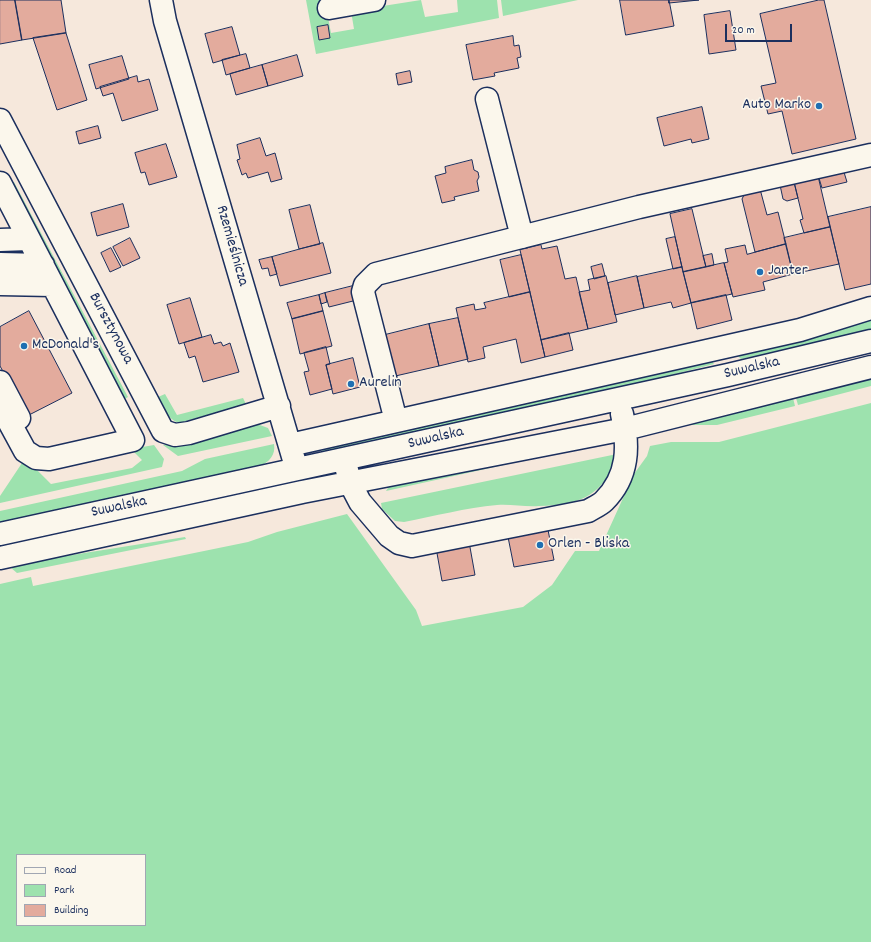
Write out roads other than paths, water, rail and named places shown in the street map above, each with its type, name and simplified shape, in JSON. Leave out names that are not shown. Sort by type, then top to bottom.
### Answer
[{"type":"street","name":"Rzemieślnicza","points":[[161,0],[165,21],[279,406],[302,492]]},
{"type":"street","points":[[329,8],[374,0]]},
{"type":"street","points":[[487,99],[522,237]]},
{"type":"street","name":"Bursztynowa","points":[[0,120],[163,430]]},
{"type":"street","name":"Suwalska","points":[[396,421],[363,292],[364,285],[376,274],[639,207],[871,155]]},
{"type":"street","points":[[0,175],[24,165]]},
{"type":"street","points":[[0,183],[133,440]]},
{"type":"street","points":[[0,240],[29,239]]},
{"type":"street","points":[[0,264],[43,265]]},
{"type":"street","points":[[0,284],[52,284]]},
{"type":"street","points":[[290,445],[800,330],[871,308]]},
{"type":"street","name":"Suwalska","points":[[0,534],[728,375],[871,341]]},
{"type":"street","points":[[721,348],[728,375]]},
{"type":"street","name":"Suwalska","points":[[0,558],[302,492],[625,428],[871,367]]},
{"type":"street","points":[[0,382],[31,440],[37,449],[49,459]]},
{"type":"street","points":[[344,459],[350,483],[360,502],[389,536],[399,543],[412,546],[588,511],[604,502],[619,479],[627,456],[625,428],[618,398]]},
{"type":"street","points":[[0,405],[25,450],[36,458],[49,459],[133,440],[163,430],[175,435],[189,433],[279,406]]},
{"type":"place","name":"Auto Marko","points":[[819,106]]},
{"type":"place","name":"Janter","points":[[760,272]]},
{"type":"place","name":"McDonald's","points":[[24,346]]},
{"type":"place","name":"Aurelin","points":[[351,384]]},
{"type":"place","name":"Orlen - Bliska","points":[[540,545]]}]
